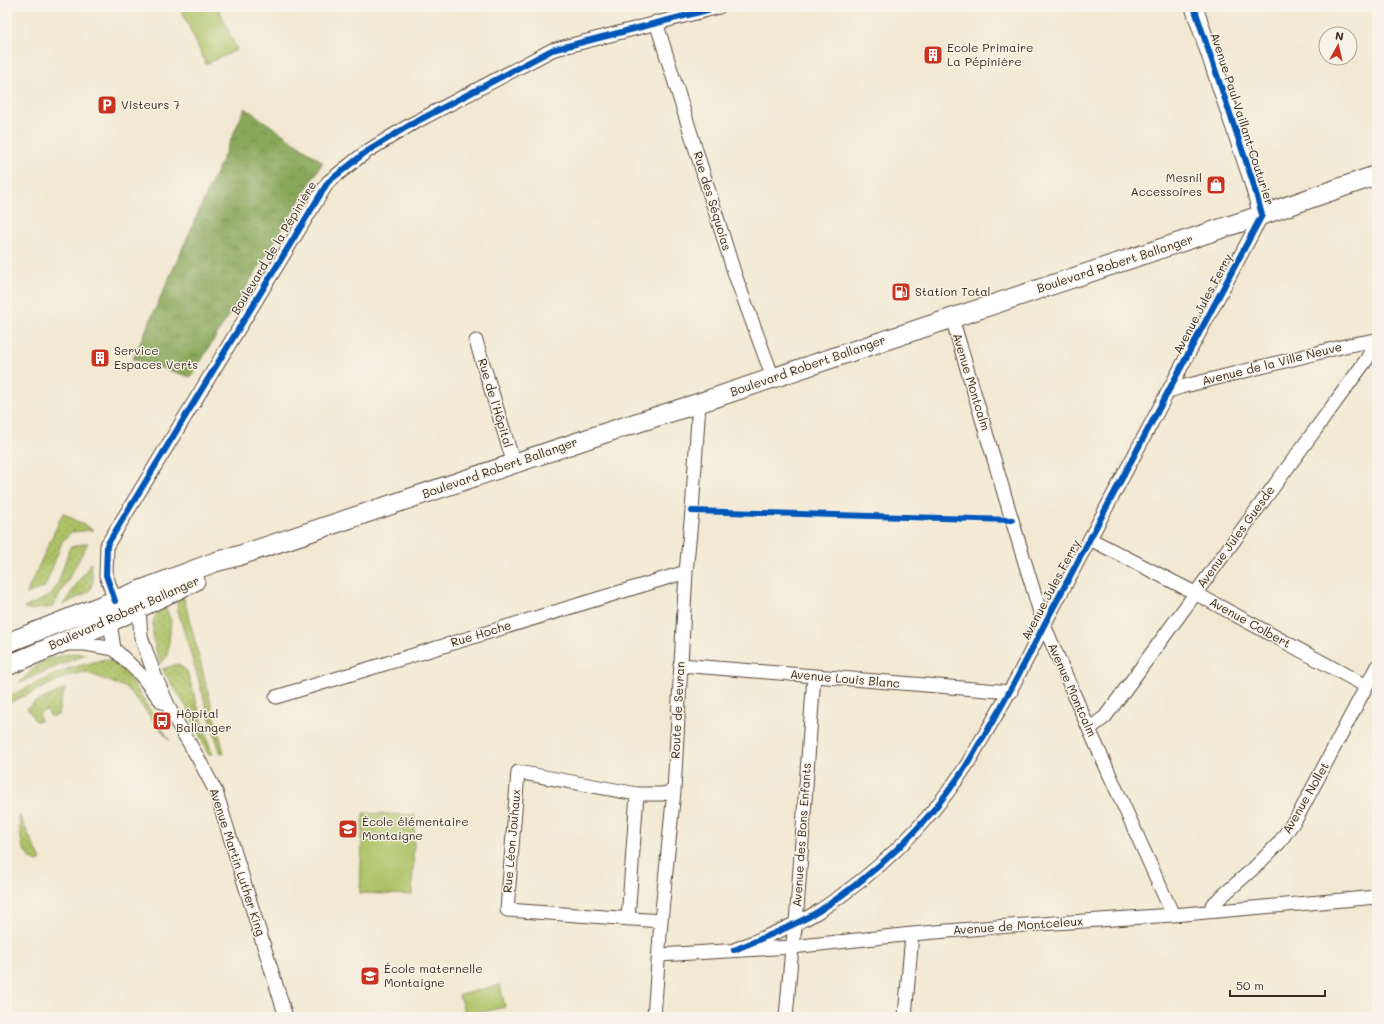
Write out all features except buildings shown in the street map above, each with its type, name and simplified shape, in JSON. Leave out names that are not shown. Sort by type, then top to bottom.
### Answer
[{"type":"main road","name":"Boulevard Robert Ballanger","points":[[7,643],[215,562],[238,556],[699,403],[1262,215],[1377,175]]},
{"type":"main road","name":"Boulevard Robert Ballanger","points":[[7,666],[110,622],[219,570],[238,556]]},
{"type":"street","name":"Boulevard de la Pépinière","points":[[115,601],[106,575],[107,545],[328,182],[366,152],[410,125],[552,50],[719,7]]},
{"type":"street","name":"Avenue Paul Vaillant-Couturier","points":[[1194,7],[1252,179],[1262,215]]},
{"type":"street","name":"Rue des Séquoias","points":[[656,22],[735,275],[773,378]]},
{"type":"street","name":"Avenue Jules Ferry","points":[[734,950],[796,923],[842,895],[882,864],[924,822],[960,775],[1011,692],[1044,625],[1262,215]]},
{"type":"street","name":"Avenue Montcalm","points":[[952,318],[1044,625],[1173,915]]},
{"type":"street","name":"Avenue de la Ville Neuve","points":[[1168,391],[1349,345],[1376,340]]},
{"type":"street","name":"Avenue Jules Guesde","points":[[1089,729],[1105,716],[1367,359],[1376,340]]},
{"type":"street","name":"Rue de l'Hôpital","points":[[476,341],[514,464]]},
{"type":"street","name":"Route de Sevran","points":[[654,1017],[661,921],[674,791],[680,665],[699,403]]},
{"type":"street","name":"Avenue Colbert","points":[[1090,539],[1195,593],[1366,686]]},
{"type":"street","name":"Rue Hoche","points":[[276,697],[686,572]]},
{"type":"street","points":[[56,644],[85,644],[114,649],[110,622],[115,601],[139,608]]},
{"type":"street","name":"Avenue Martin Luther King","points":[[139,608],[141,637],[155,676],[172,714],[216,792],[286,1017]]},
{"type":"street","name":"Avenue Martin Luther King","points":[[114,649],[140,674],[172,714]]},
{"type":"street","name":"Avenue Louis Blanc","points":[[680,665],[1011,692]]},
{"type":"street","name":"Avenue Nollet","points":[[1213,911],[1212,904],[1255,867],[1279,843],[1299,814],[1377,666]]},
{"type":"street","name":"Avenue des Bons Enfants","points":[[786,1017],[792,947],[796,923],[814,676]]},
{"type":"street","name":"Rue Léon Jouhaux","points":[[661,921],[507,910],[518,772],[637,794],[662,794],[674,791]]},
{"type":"street","points":[[628,919],[637,794]]},
{"type":"street","name":"Avenue de Montceleux","points":[[659,955],[792,947],[912,934],[1173,915],[1377,897]]},
{"type":"street","points":[[905,1017],[912,934]]},
{"type":"green space","points":[[180,7],[218,7],[237,50],[206,64]]},
{"type":"green space","points":[[245,108],[323,162],[191,377],[133,359]]},
{"type":"green space","points":[[63,513],[93,530],[71,532],[62,542],[45,587],[26,594]]},
{"type":"green space","points":[[88,543],[53,607],[29,610],[24,608],[51,595],[58,583],[70,547]]},
{"type":"green space","points":[[91,563],[93,581],[90,591],[63,605]]},
{"type":"green space","points":[[183,595],[224,753],[220,752],[178,611],[177,602]]},
{"type":"green space","points":[[165,605],[171,621],[167,657],[160,664],[154,641],[153,624],[159,610]]},
{"type":"green space","points":[[72,653],[86,654],[19,683],[43,660]]},
{"type":"green space","points":[[105,659],[116,663],[127,674],[170,741],[127,688],[85,672],[68,676],[7,704],[7,697],[67,669]]},
{"type":"green space","points":[[178,664],[187,671],[212,754],[208,754],[189,711],[162,669]]},
{"type":"green space","points":[[66,688],[61,700],[58,715],[51,717],[47,710],[39,713],[41,721],[35,721],[27,708],[34,703]]},
{"type":"green space","points":[[363,813],[415,815],[412,895],[360,893]]},
{"type":"green space","points":[[19,815],[41,860],[37,862],[26,853],[23,848]]},
{"type":"green space","points":[[500,985],[505,1007],[465,1016],[459,995]]},
{"type":"cycle path","points":[[115,601],[106,575],[107,545],[328,182],[366,152],[410,125],[552,50],[719,7]]},
{"type":"cycle path","points":[[734,950],[809,917],[839,897],[896,850],[914,832],[946,795],[972,756],[1013,685],[1262,215],[1252,179],[1194,7]]},
{"type":"cycle path","points":[[692,511],[1012,520]]},
{"type":"place","name":"Ecole Primaire La Pépinière","points":[[933,55]]},
{"type":"place","name":"Visteurs 7","points":[[107,105]]},
{"type":"place","name":"Mesnil Accessoires","points":[[1216,185]]},
{"type":"place","name":"Station Total","points":[[901,292]]},
{"type":"place","name":"Service Espaces Verts","points":[[100,358]]},
{"type":"place","name":"Hôpital Ballanger","points":[[162,721]]},
{"type":"place","name":"École élémentaire Montaigne","points":[[348,829]]},
{"type":"place","name":"École maternelle Montaigne","points":[[370,976]]}]
